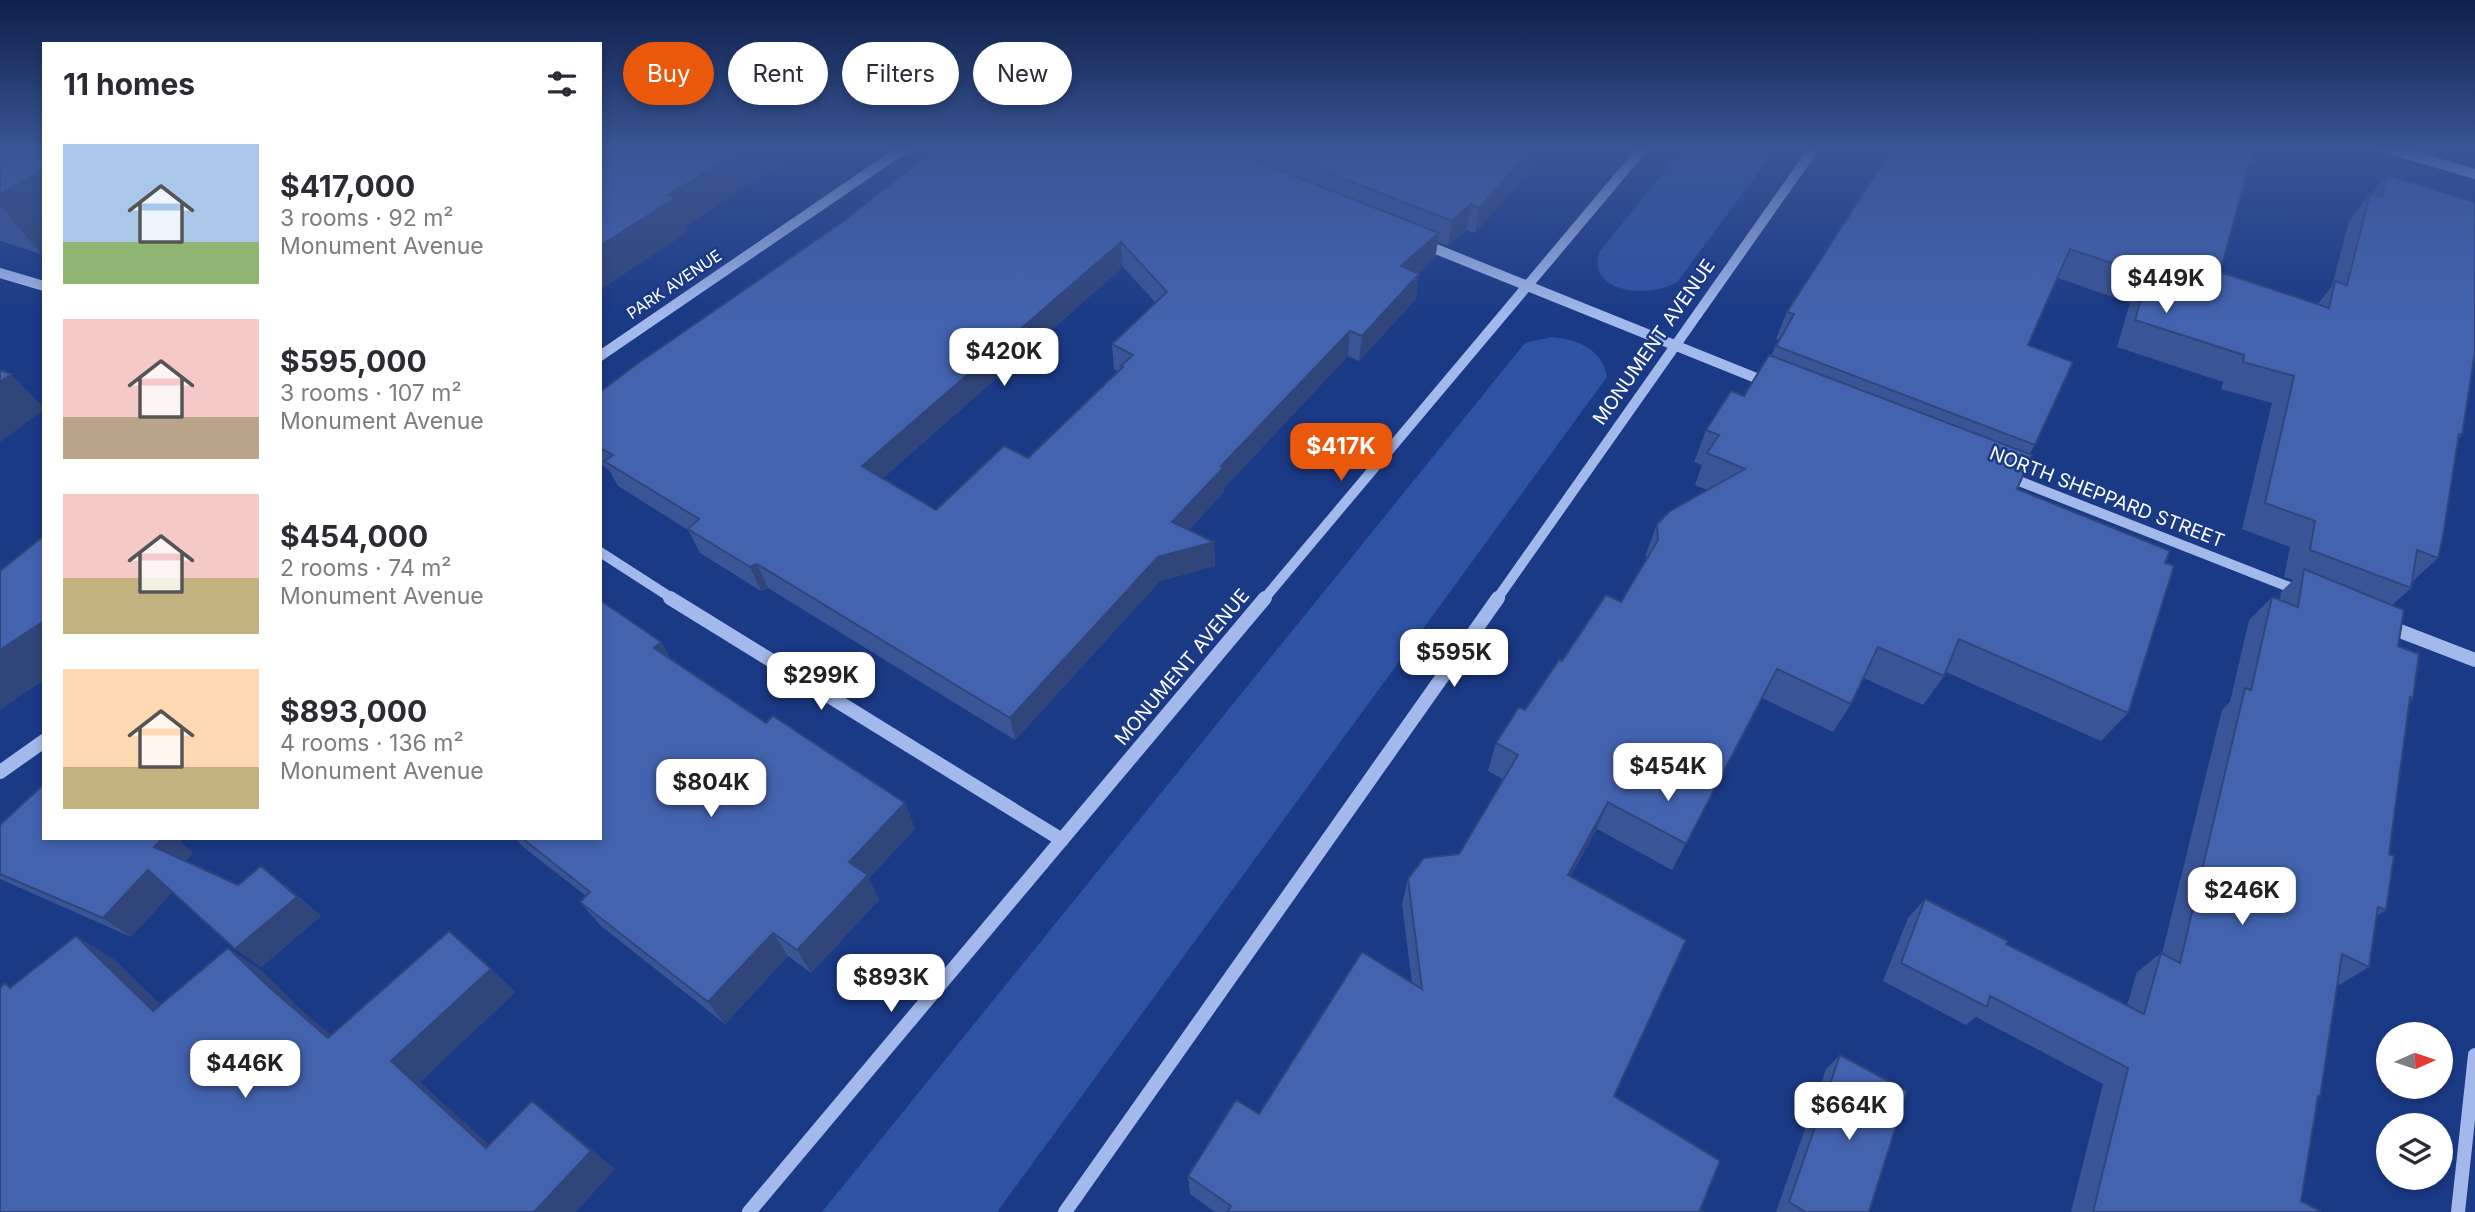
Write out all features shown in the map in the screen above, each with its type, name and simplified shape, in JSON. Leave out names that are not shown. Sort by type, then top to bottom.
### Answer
[{"type":"street","name":"PARK AVENUE","points":[[602,355],[822,204]]},
{"type":"street","name":"MONUMENT AVENUE","points":[[749,1212],[1597,204]]},
{"type":"street","name":"MONUMENT AVENUE","points":[[1065,1212],[1775,204]]},
{"type":"street","points":[[1413,240],[1788,391]]},
{"type":"street","points":[[0,273],[42,285]]},
{"type":"street","name":"NORTH SHEPPARD STREET","points":[[1996,472],[2320,599]]},
{"type":"street","points":[[602,553],[737,641],[1062,840]]},
{"type":"street","points":[[2372,620],[2475,660]]},
{"type":"street","points":[[0,772],[42,742]]},
{"type":"street","points":[[2458,1212],[2475,1055]]},
{"type":"shaded area","points":[[1638,204],[1735,204],[1678,281],[1667,287],[1638,291],[1611,284],[1602,276],[1598,265],[1600,251]]},
{"type":"shaded area","points":[[1551,337],[1579,343],[1594,352],[1607,377],[997,1212],[822,1212],[1525,343]]},
{"type":"building","points":[[602,204],[666,204],[602,245]]},
{"type":"building","points":[[866,204],[1364,204],[1439,233],[1401,266],[1419,274],[1362,336],[1350,331],[1221,466],[1223,468],[1172,522],[1214,542],[1158,557],[1010,718],[757,564],[750,567],[688,529],[699,519],[604,461],[613,455],[602,449],[602,390]],"holes":[[[1121,242],[1167,292],[1112,344],[1133,355],[1028,458],[1004,446],[936,510],[862,466]]]},
{"type":"building","points":[[1407,204],[1483,204],[1479,208],[1471,204],[1452,221]]},
{"type":"building","points":[[1857,204],[2239,204],[2220,272],[2329,308],[2335,281],[2347,285],[2367,204],[2475,204],[2475,352],[2462,435],[2459,434],[2438,558],[2417,550],[2411,588],[2310,550],[2315,521],[2265,503],[2294,376],[2243,362],[2244,355],[2135,320],[2148,275],[2070,249],[2028,345],[2073,362],[2035,445],[1776,346],[1794,314],[1787,312]]},
{"type":"building","points":[[1769,355],[2032,455],[2017,489],[2170,551],[2165,563],[2174,566],[2128,713],[1959,639],[1944,676],[1878,647],[1851,704],[1777,669],[1686,844],[1608,802],[1568,875],[1686,940],[1614,1096],[1720,1161],[1700,1210],[1704,1212],[1227,1212],[1231,1206],[1188,1176],[1236,1100],[1259,1114],[1362,952],[1422,989],[1408,879],[1424,858],[1459,854],[1518,755],[1496,743],[1519,707],[1525,710],[1559,660],[1562,661],[1606,595],[1621,602],[1658,540],[1657,524],[1670,511],[1745,469],[1707,453],[1719,435],[1706,430],[1731,391],[1744,396]]},
{"type":"building","points":[[0,370],[11,374],[0,382]]},
{"type":"building","points":[[42,538],[42,622],[0,650],[0,571]]},
{"type":"building","points":[[2304,569],[2404,610],[2398,646],[2419,654],[2413,698],[2410,697],[2389,854],[2394,856],[2386,910],[2378,907],[2369,967],[2342,954],[2301,1201],[2321,1212],[2093,1212],[2128,1068],[1990,996],[1987,1007],[1901,963],[1925,899],[2008,941],[2006,944],[2144,1014],[2161,953],[2180,963],[2245,688],[2251,690],[2272,597],[2298,607]]},
{"type":"building","points":[[602,601],[661,642],[654,648],[766,723],[773,716],[905,803],[849,862],[868,875],[797,950],[773,933],[708,1002],[580,902],[590,892],[525,840],[602,840]]},
{"type":"building","points":[[42,786],[42,840],[161,840],[154,847],[238,885],[261,866],[297,897],[235,949],[148,870],[103,918],[0,874],[0,825]]},
{"type":"building","points":[[449,931],[491,969],[391,1061],[486,1148],[532,1101],[591,1151],[534,1212],[0,1212],[0,988],[5,983],[10,988],[76,936],[153,1011],[228,948],[328,1038]]},
{"type":"building","points":[[1840,1055],[1907,1091],[1869,1212],[1806,1212],[1789,1202]]}]
